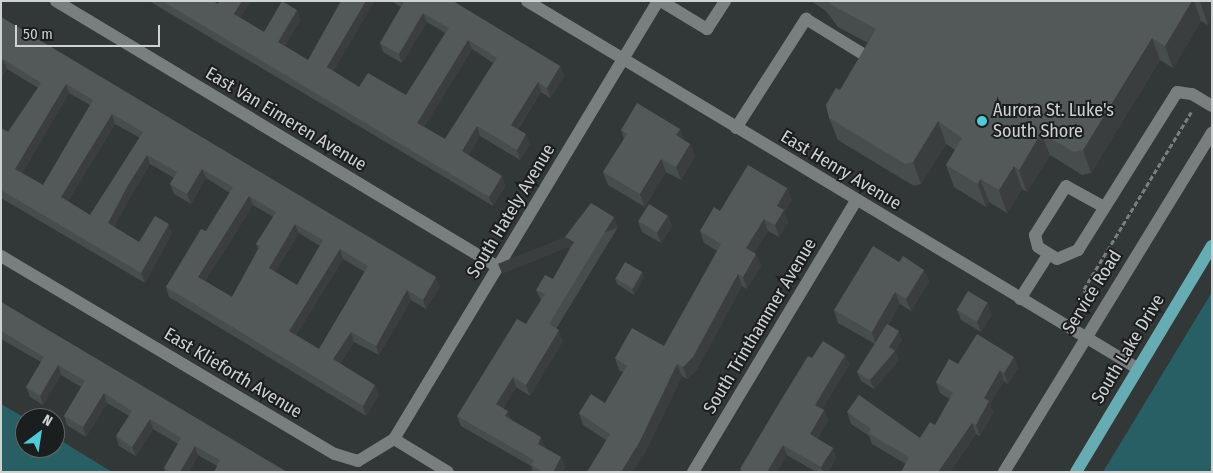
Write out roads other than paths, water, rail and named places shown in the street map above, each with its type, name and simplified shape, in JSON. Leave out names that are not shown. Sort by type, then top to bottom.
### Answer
[{"type":"main road","name":"South Lake Drive","points":[[1076,472],[1212,246]]},
{"type":"street","name":"East Van Eimeren Avenue","points":[[56,1],[498,267]]},
{"type":"street","name":"East Henry Avenue","points":[[527,1],[1084,338],[1137,368]]},
{"type":"street","name":"South Hately Avenue","points":[[394,439],[622,60],[660,1]]},
{"type":"street","points":[[660,1],[708,29],[725,1]]},
{"type":"street","points":[[736,128],[806,19],[873,60]]},
{"type":"street","points":[[1104,207],[1066,186],[1035,235],[1038,247],[1048,255],[1072,256],[1104,207],[1172,97],[1183,91],[1212,106]]},
{"type":"street","name":"Service Road","points":[[1004,472],[1084,338],[1212,133]]},
{"type":"street","name":"South Trinthammer Avenue","points":[[693,472],[857,199]]},
{"type":"street","points":[[1020,299],[1048,255]]},
{"type":"street","name":"East Klieforth Avenue","points":[[1,256],[335,454],[358,461],[394,439]]},
{"type":"street","points":[[394,439],[448,472]]},
{"type":"place","name":"Aurora St. Luke's South Shore","points":[[982,121]]}]
